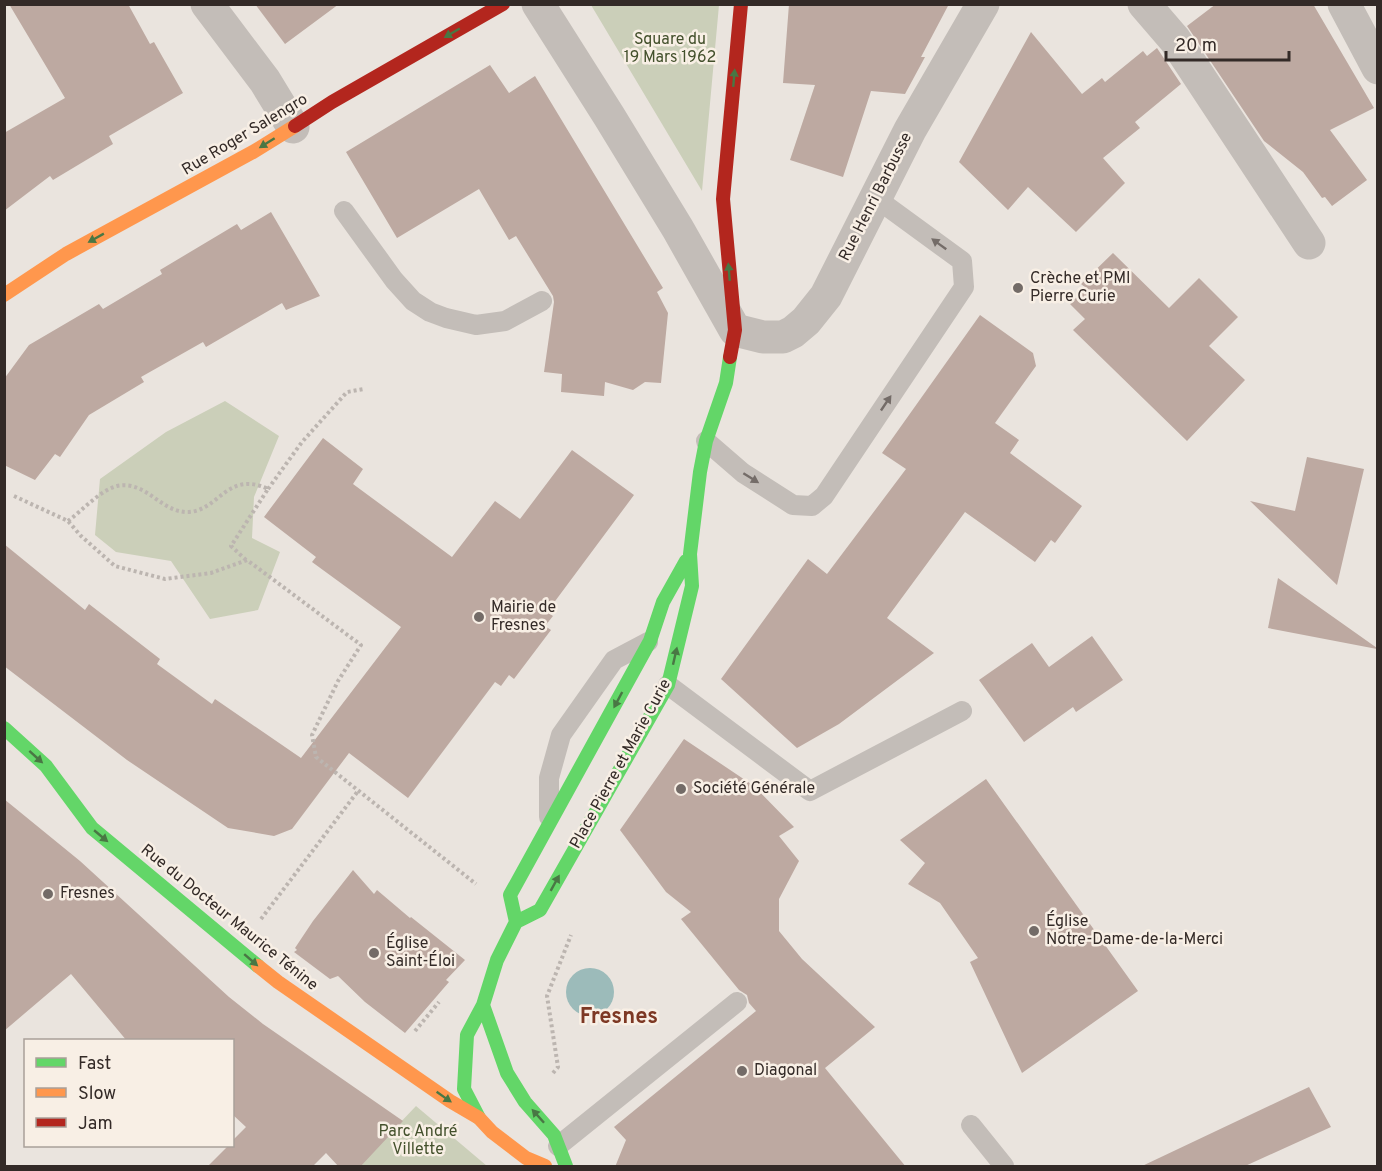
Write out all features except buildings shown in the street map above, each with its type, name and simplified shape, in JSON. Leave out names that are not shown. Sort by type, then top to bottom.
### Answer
[{"type":"street","points":[[207,4],[265,81],[293,127]]},
{"type":"street","name":"Rue Roger Salengro","points":[[4,295],[66,254],[253,152],[332,102],[503,4]]},
{"type":"street","points":[[538,4],[667,210],[735,330]]},
{"type":"street","name":"Place Pierre et Marie Curie","points":[[516,922],[540,910],[668,685],[692,586],[690,554],[700,472],[706,441],[726,383],[735,330],[723,200],[741,4]]},
{"type":"street","name":"Rue Henri Barbusse","points":[[735,330],[773,338],[793,332],[807,321],[826,296],[910,130],[983,4]]},
{"type":"street","points":[[1144,4],[1175,40],[1309,243]]},
{"type":"street","points":[[1344,4],[1377,68]]},
{"type":"street","points":[[479,1118],[465,1089],[460,1070],[467,1035],[483,1005],[497,960],[516,922],[510,895],[650,641],[663,602],[690,554]]},
{"type":"street","name":"Rue du Docteur Maurice Ténine","points":[[4,728],[46,766],[92,828],[278,982],[450,1101],[479,1118],[492,1132],[526,1158],[545,1167]]},
{"type":"street","points":[[483,1005],[507,1073],[525,1102],[554,1135],[566,1167]]},
{"type":"street","points":[[460,1070],[499,1046]]},
{"type":"street","points":[[414,1075],[435,1076]]},
{"type":"lane","points":[[706,441],[743,473],[793,505],[812,506],[824,496],[964,287],[962,261],[877,199]]},
{"type":"lane","points":[[344,211],[394,280],[413,301],[430,312],[476,325],[505,321],[542,301]]},
{"type":"lane","name":"Place Pierre et Marie Curie","points":[[549,827],[549,778],[561,735],[614,660],[650,641]]},
{"type":"lane","points":[[668,685],[810,791],[962,711]]},
{"type":"lane","points":[[558,1146],[737,1002]]},
{"type":"lane","points":[[971,1125],[1004,1167]]},
{"type":"path","points":[[364,389],[347,392],[302,442],[231,546],[361,645],[338,681],[312,735],[316,757],[480,887]]},
{"type":"path","points":[[68,520],[104,492],[118,486],[134,486],[146,490],[171,509],[184,512],[198,511],[221,495],[247,483],[258,484],[268,489]]},
{"type":"path","points":[[14,496],[68,520],[81,536],[115,566],[165,579],[211,573],[247,560]]},
{"type":"path","points":[[238,948],[358,790]]},
{"type":"path","points":[[551,1076],[558,1067],[547,996],[574,927]]},
{"type":"green space","name":"Square du 19 Mars 1962","points":[[591,5],[719,5],[702,191]]},
{"type":"green space","points":[[225,401],[279,436],[254,497],[252,538],[280,552],[258,610],[210,619],[171,561],[116,552],[95,535],[100,479],[166,432]]},
{"type":"green space","name":"Parc André Villette","points":[[416,1106],[487,1166],[359,1166]]},
{"type":"water","points":[[585,968],[595,968],[607,975],[614,987],[614,997],[607,1009],[595,1016],[585,1016],[570,1005],[566,997],[566,987],[577,972]]},
{"type":"traffic: fast","points":[[516,922],[540,910],[668,685],[692,586],[690,554],[700,472],[706,441],[726,383],[730,357]]},
{"type":"traffic: fast","points":[[516,922],[510,895],[650,641],[663,602],[686,561]]},
{"type":"traffic: fast","points":[[4,728],[46,766],[92,828],[258,966]]},
{"type":"traffic: fast","points":[[479,1118],[464,1089],[467,1035],[483,1005],[497,960],[516,922]]},
{"type":"traffic: fast","points":[[483,1005],[507,1073],[525,1102],[554,1135],[566,1166]]},
{"type":"traffic: slow","points":[[4,295],[66,254],[253,152],[295,126]]},
{"type":"traffic: slow","points":[[258,966],[450,1101],[479,1118],[492,1132],[526,1158],[545,1166]]},
{"type":"traffic: jam","points":[[295,126],[332,102],[503,4]]},
{"type":"traffic: jam","points":[[730,357],[735,330],[723,199],[741,4]]},
{"type":"place","name":"Crèche et PMI Pierre Curie","points":[[1018,288]]},
{"type":"place","name":"Mairie de Fresnes","points":[[479,617]]},
{"type":"place","name":"Société Générale","points":[[681,789]]},
{"type":"place","name":"Fresnes","points":[[48,894]]},
{"type":"place","name":"Église Notre-Dame-de-la-Merci","points":[[1034,931]]},
{"type":"place","name":"Église Saint-Éloi","points":[[374,953]]},
{"type":"place","name":"Diagonal","points":[[742,1071]]},
{"type":"district","name":"Fresnes","points":[[619,1017]]}]
